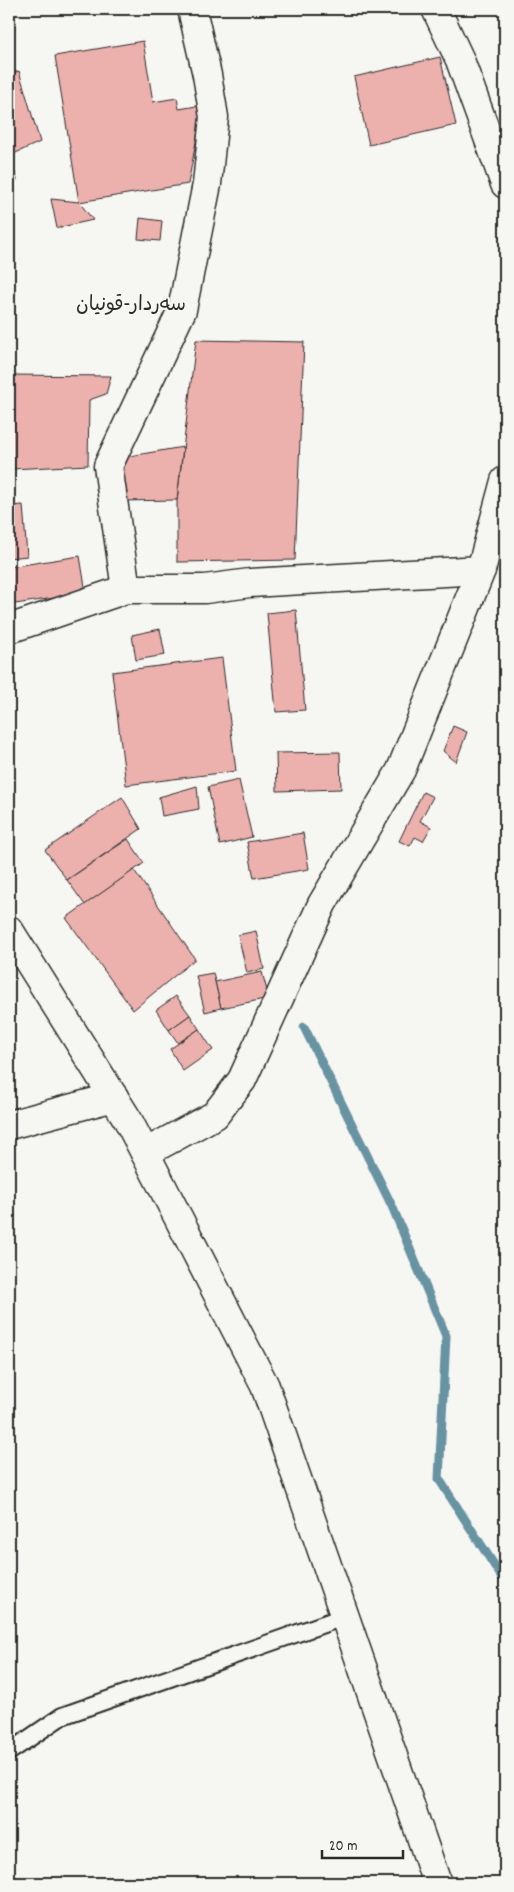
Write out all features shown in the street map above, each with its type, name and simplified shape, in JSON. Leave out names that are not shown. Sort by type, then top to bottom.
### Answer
[{"type":"street","points":[[126,589],[108,466],[182,310],[207,184],[214,117],[207,75],[192,9]]},
{"type":"street","points":[[436,9],[460,60],[505,184]]},
{"type":"street","points":[[145,1152],[215,1115],[242,1080],[322,904],[401,770],[481,570],[505,481]]},
{"type":"street","points":[[9,628],[126,589],[205,589],[250,583],[481,570]]},
{"type":"street","points":[[9,930],[128,1120],[265,1386],[437,1883]]},
{"type":"street","points":[[9,1125],[114,1097]]},
{"type":"lane","points":[[9,1752],[62,1716],[346,1616]]},
{"type":"building","points":[[143,41],[153,102],[177,98],[179,109],[203,105],[188,184],[79,202],[55,56]]},
{"type":"building","points":[[440,57],[456,125],[369,145],[354,77]]},
{"type":"building","points":[[19,71],[40,142],[9,156],[9,74]]},
{"type":"building","points":[[9,156],[17,180],[9,183]]},
{"type":"building","points":[[51,199],[79,202],[93,220],[57,228]]},
{"type":"building","points":[[140,218],[162,221],[160,241],[138,239]]},
{"type":"building","points":[[196,340],[304,342],[295,560],[177,562],[177,500]]},
{"type":"building","points":[[9,375],[111,376],[106,394],[89,400],[88,465],[11,469],[9,453]]},
{"type":"building","points":[[183,447],[177,500],[120,501],[117,471],[124,457]]},
{"type":"building","points":[[23,505],[27,556],[9,558],[9,506]]},
{"type":"building","points":[[80,556],[86,593],[9,605],[9,567]]},
{"type":"building","points":[[296,610],[305,710],[276,712],[267,613]]},
{"type":"building","points":[[160,629],[165,655],[136,660],[132,635]]},
{"type":"building","points":[[222,658],[236,771],[126,785],[112,672]]},
{"type":"building","points":[[453,726],[467,732],[456,762],[443,751]]},
{"type":"building","points":[[340,752],[341,789],[277,791],[276,753]]},
{"type":"building","points":[[239,780],[252,837],[220,845],[208,787]]},
{"type":"building","points":[[197,786],[199,809],[162,816],[159,797]]},
{"type":"building","points":[[423,792],[433,797],[420,821],[431,827],[423,841],[415,837],[410,846],[399,841]]},
{"type":"building","points":[[122,797],[141,829],[67,880],[45,850]]},
{"type":"building","points":[[303,833],[309,869],[254,878],[247,842]]},
{"type":"building","points":[[128,839],[144,863],[85,905],[67,880]]},
{"type":"building","points":[[134,870],[195,959],[133,1010],[66,918]]},
{"type":"building","points":[[256,931],[264,969],[247,973],[238,935]]},
{"type":"building","points":[[262,972],[269,998],[221,1008],[215,982]]},
{"type":"building","points":[[213,973],[221,1008],[205,1012],[196,976]]},
{"type":"building","points":[[176,996],[190,1015],[169,1030],[156,1010]]},
{"type":"building","points":[[190,1015],[199,1029],[178,1043],[169,1030]]},
{"type":"building","points":[[199,1029],[213,1050],[183,1071],[170,1049]]},
{"type":"waterway","points":[[304,1027],[392,1206],[446,1336],[439,1479],[505,1582]]},
{"type":"district","name":"سه‌ردار-قونیان","points":[[131,306]]}]
